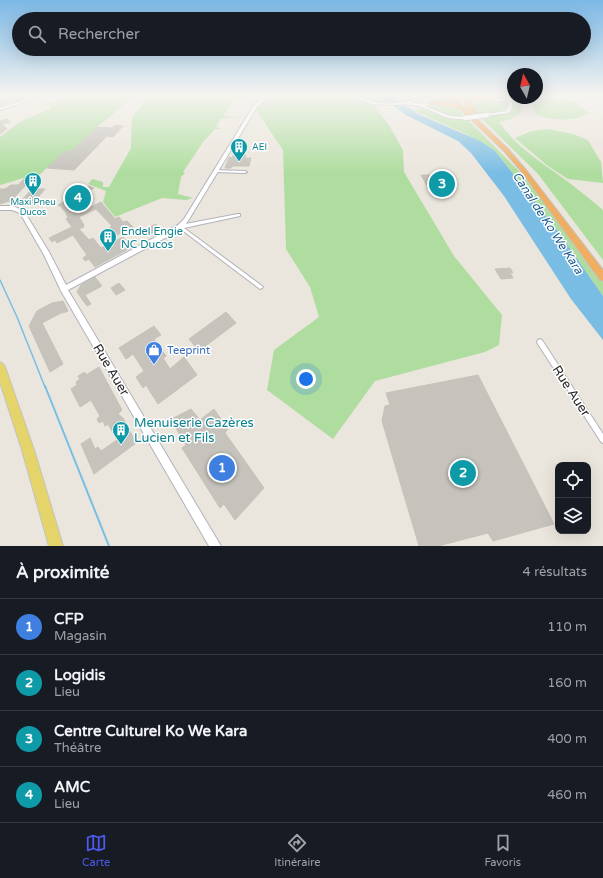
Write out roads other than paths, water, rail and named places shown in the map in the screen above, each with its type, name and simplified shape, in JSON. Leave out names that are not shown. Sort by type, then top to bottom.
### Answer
[{"type":"highway","points":[[478,121],[524,171],[603,277]]},
{"type":"highway","points":[[479,121],[532,172],[603,267]]},
{"type":"main road","points":[[0,367],[28,450],[57,546]]},
{"type":"street","points":[[180,227],[246,121]]},
{"type":"street","points":[[215,172],[244,172]]},
{"type":"street","name":"Rue Auer","points":[[0,208],[13,208],[22,212],[47,254],[64,289],[215,546]]},
{"type":"street","points":[[64,289],[180,227],[238,215]]},
{"type":"street","points":[[180,227],[260,287]]},
{"type":"street","name":"Rue Auer","points":[[540,342],[603,440]]},
{"type":"water","name":"Canal de Ko We Kara","points":[[419,121],[435,121],[480,141],[495,151],[557,230],[603,296],[603,340],[571,299],[504,196],[471,153],[458,141]]},
{"type":"waterway","points":[[0,280],[17,317],[45,387]]},
{"type":"waterway","points":[[45,386],[109,546]]},
{"type":"place","name":"AEI","points":[[239,162]]},
{"type":"place","name":"Centre Culturel Ko We Kara","points":[[442,184]]},
{"type":"place","name":"Maxi Pneu Ducos","points":[[33,196]]},
{"type":"place","name":"AMC","points":[[78,198]]},
{"type":"place","name":"Endel Engie NC Ducos","points":[[108,252]]},
{"type":"place","name":"Teeprint","points":[[154,365]]},
{"type":"place","name":"Menuiserie Cazères Lucien et Fils","points":[[121,445]]},
{"type":"place","name":"CFP","points":[[222,468]]},
{"type":"place","name":"Logidis","points":[[463,473]]}]
